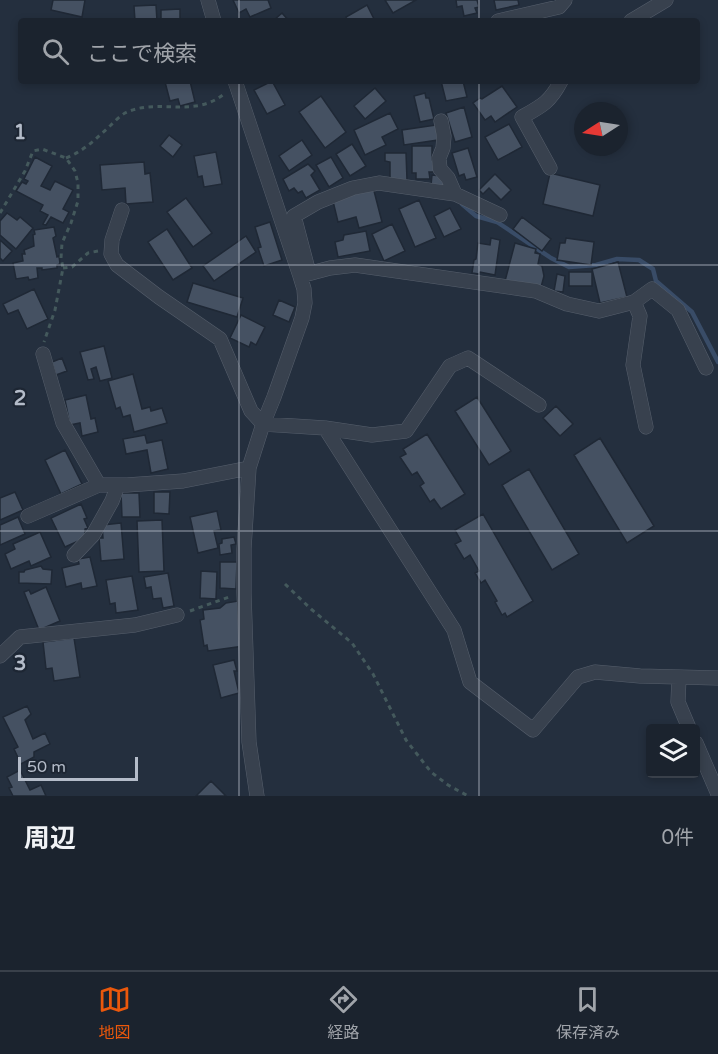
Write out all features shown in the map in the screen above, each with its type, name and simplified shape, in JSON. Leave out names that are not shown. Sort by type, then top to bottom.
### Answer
[{"type":"street","points":[[636,18],[666,0]]},
{"type":"street","points":[[210,1],[213,18]]},
{"type":"street","points":[[515,18],[562,10]]},
{"type":"street","points":[[239,84],[305,274]]},
{"type":"street","points":[[550,168],[522,117],[543,106],[554,95],[560,84]]},
{"type":"street","points":[[441,121],[444,136],[439,158],[440,169],[448,178],[455,194]]},
{"type":"street","points":[[257,796],[249,742],[244,592],[249,468],[302,318],[305,303],[305,274],[294,216],[318,202],[353,188],[379,183],[455,194],[500,215]]},
{"type":"street","points":[[123,210],[112,240],[111,254],[117,265],[219,339],[251,411],[263,424],[325,428],[372,435],[406,431],[450,366],[468,358],[539,405]]},
{"type":"street","points":[[305,274],[355,265],[537,291],[567,304],[599,311],[634,302],[652,289],[678,310],[706,368]]},
{"type":"street","points":[[634,302],[640,316],[633,365],[646,427]]},
{"type":"street","points":[[44,354],[63,423],[99,485]]},
{"type":"street","points":[[325,428],[454,630],[470,682],[533,730],[578,677],[595,672],[640,676],[718,678]]},
{"type":"street","points":[[28,516],[99,485],[183,481],[249,468]]},
{"type":"street","points":[[74,555],[93,535],[118,485]]},
{"type":"street","points":[[0,656],[20,637],[135,625],[177,615]]},
{"type":"street","points":[[679,677],[678,702],[687,724]]},
{"type":"street","points":[[700,752],[718,794]]},
{"type":"path","points":[[66,158],[78,154],[124,113],[150,106],[183,108],[203,105],[220,98],[236,84]]},
{"type":"path","points":[[0,213],[25,171],[33,151],[42,149],[66,158],[75,171],[78,201],[62,243],[63,268],[55,310],[44,339],[44,354]]},
{"type":"path","points":[[63,268],[72,267],[88,253],[101,250],[111,254]]},
{"type":"path","points":[[285,584],[351,643],[373,674],[406,740],[431,772],[468,796]]},
{"type":"path","points":[[177,615],[244,592]]},
{"type":"building","points":[[53,0],[85,0],[82,17],[51,10]]},
{"type":"building","points":[[233,0],[268,0],[271,8],[250,17],[246,9],[239,13]]},
{"type":"building","points":[[385,0],[416,0],[393,13]]},
{"type":"building","points":[[456,0],[477,0],[479,7],[475,8],[477,13],[464,16],[462,6],[457,7]]},
{"type":"building","points":[[494,0],[518,0],[519,5],[496,10]]},
{"type":"building","points":[[156,5],[157,18],[135,18],[134,6]]},
{"type":"building","points":[[367,5],[374,18],[346,18]]},
{"type":"building","points":[[180,9],[180,18],[161,18],[161,10]]},
{"type":"building","points":[[282,13],[286,18],[276,18]]},
{"type":"building","points":[[166,84],[191,84],[195,102],[180,106],[178,99],[170,101]]},
{"type":"building","points":[[266,84],[274,84],[285,105],[267,114],[254,90]]},
{"type":"building","points":[[442,84],[464,84],[467,97],[446,101]]},
{"type":"building","points":[[502,86],[517,107],[495,122],[491,116],[485,120],[473,103]]},
{"type":"building","points":[[375,88],[386,101],[365,119],[354,106]]},
{"type":"building","points":[[425,93],[426,98],[429,98],[434,119],[420,122],[414,96]]},
{"type":"building","points":[[321,96],[346,132],[325,148],[299,112]]},
{"type":"building","points":[[464,107],[472,137],[455,142],[446,113]]},
{"type":"building","points":[[390,113],[398,129],[382,137],[386,145],[365,155],[354,130]]},
{"type":"building","points":[[509,124],[522,147],[498,160],[485,137]]},
{"type":"building","points":[[436,125],[438,140],[404,145],[402,130]]},
{"type":"building","points":[[169,135],[182,145],[173,157],[160,146]]},
{"type":"building","points":[[302,140],[312,155],[289,171],[279,156]]},
{"type":"building","points":[[352,144],[366,166],[350,176],[336,154]]},
{"type":"building","points":[[412,146],[432,146],[432,159],[436,172],[429,172],[430,179],[416,179],[416,173],[412,173]]},
{"type":"building","points":[[468,148],[477,177],[466,180],[464,174],[459,176],[452,153]]},
{"type":"building","points":[[216,152],[222,184],[204,187],[202,176],[198,177],[194,156]]},
{"type":"building","points":[[385,153],[406,153],[407,180],[390,181],[390,162],[385,161]]},
{"type":"building","points":[[35,157],[52,166],[41,186],[50,190],[55,181],[73,190],[63,209],[69,212],[63,223],[51,217],[46,225],[43,224],[48,215],[40,211],[43,205],[16,191],[22,182],[26,184],[28,181],[24,179]]},
{"type":"building","points":[[331,157],[343,178],[329,187],[316,165]]},
{"type":"building","points":[[144,162],[145,174],[150,173],[153,202],[126,204],[125,188],[102,190],[100,165]]},
{"type":"building","points":[[308,164],[315,171],[311,175],[320,190],[306,198],[302,191],[298,193],[294,188],[289,191],[283,179]]},
{"type":"building","points":[[550,173],[600,185],[593,216],[543,204]]},
{"type":"building","points":[[495,174],[511,190],[501,200],[489,188],[483,194],[479,190]]},
{"type":"building","points":[[432,175],[441,176],[446,187],[431,185]]},
{"type":"building","points":[[373,187],[382,222],[359,228],[356,217],[338,222],[332,197]]},
{"type":"building","points":[[186,198],[212,233],[193,247],[167,212]]},
{"type":"building","points":[[419,200],[436,238],[415,247],[399,209]]},
{"type":"building","points":[[450,208],[461,229],[444,237],[434,216]]},
{"type":"building","points":[[7,213],[17,220],[20,217],[33,228],[16,249],[0,235],[0,221]]},
{"type":"building","points":[[522,217],[551,239],[542,251],[513,229]]},
{"type":"building","points":[[270,222],[282,260],[264,266],[255,227]]},
{"type":"building","points":[[392,224],[405,251],[384,261],[372,234]]},
{"type":"building","points":[[54,227],[56,236],[53,238],[60,264],[57,268],[42,270],[42,268],[37,268],[38,278],[16,279],[13,263],[23,261],[24,250],[34,246],[34,230]]},
{"type":"building","points":[[167,229],[192,268],[173,280],[148,242]]},
{"type":"building","points":[[366,231],[370,251],[338,257],[335,242],[343,240],[344,235]]},
{"type":"building","points":[[246,236],[256,252],[214,281],[203,266]]},
{"type":"building","points":[[491,238],[500,240],[495,275],[472,273],[478,243],[490,245]]},
{"type":"building","points":[[566,238],[594,242],[591,265],[557,260],[560,243],[565,243]]},
{"type":"building","points":[[0,240],[12,251],[3,261],[0,258]]},
{"type":"building","points":[[515,243],[536,249],[535,253],[540,254],[538,264],[542,266],[544,276],[540,291],[505,281]]},
{"type":"building","points":[[618,262],[627,297],[600,303],[592,269]]},
{"type":"building","points":[[569,272],[592,272],[592,286],[569,286]]},
{"type":"building","points":[[557,274],[565,276],[563,292],[554,291]]},
{"type":"building","points":[[193,283],[243,298],[237,317],[187,302]]},
{"type":"building","points":[[34,289],[48,319],[27,329],[18,310],[8,314],[3,304]]},
{"type":"building","points":[[279,300],[295,307],[289,322],[273,315]]},
{"type":"building","points":[[241,315],[265,327],[256,345],[251,342],[249,347],[230,338]]},
{"type":"building","points":[[104,346],[112,378],[100,381],[96,367],[91,369],[94,379],[88,380],[80,352]]},
{"type":"building","points":[[62,358],[67,371],[56,375],[52,362]]},
{"type":"building","points":[[133,374],[142,409],[150,407],[151,411],[162,408],[167,423],[134,432],[130,415],[123,417],[120,407],[116,409],[108,381]]},
{"type":"building","points":[[86,395],[91,419],[95,418],[98,432],[82,436],[80,423],[70,425],[65,400]]},
{"type":"building","points":[[477,397],[511,451],[489,465],[455,411]]},
{"type":"building","points":[[556,406],[573,424],[560,436],[543,418]]},
{"type":"building","points":[[427,434],[465,494],[441,509],[434,499],[430,502],[420,486],[424,483],[417,472],[412,475],[400,457],[406,454],[403,449]]},
{"type":"building","points":[[145,435],[147,443],[162,440],[168,469],[151,473],[147,450],[126,454],[123,439]]},
{"type":"building","points":[[600,438],[654,526],[627,543],[574,455]]},
{"type":"building","points":[[65,450],[82,484],[61,494],[45,460]]},
{"type":"building","points":[[529,469],[579,554],[552,570],[502,485]]},
{"type":"building","points":[[15,492],[23,510],[0,520],[0,498]]},
{"type":"building","points":[[154,492],[170,492],[169,514],[154,513]]},
{"type":"building","points":[[121,493],[139,493],[140,517],[122,517]]},
{"type":"building","points":[[81,504],[87,518],[84,519],[88,528],[85,529],[85,538],[65,547],[51,518]]},
{"type":"building","points":[[217,511],[221,530],[214,531],[218,548],[198,553],[190,517]]},
{"type":"building","points":[[483,514],[533,601],[507,617],[505,613],[502,615],[485,580],[481,583],[475,573],[479,571],[470,555],[464,559],[455,544],[461,541],[455,530]]},
{"type":"building","points":[[18,517],[25,534],[0,545],[0,525]]},
{"type":"building","points":[[162,520],[164,571],[139,572],[137,521]]},
{"type":"building","points":[[121,523],[124,559],[101,561],[99,538],[103,538],[102,525]]},
{"type":"building","points":[[40,532],[51,557],[31,566],[29,561],[11,569],[5,554],[15,549],[13,544]]},
{"type":"building","points":[[234,537],[236,544],[231,545],[232,553],[220,555],[219,544],[222,543],[222,539]]},
{"type":"building","points":[[90,557],[97,586],[82,589],[81,583],[66,587],[62,568],[79,564],[78,559]]},
{"type":"building","points":[[220,562],[237,562],[236,589],[220,588]]},
{"type":"building","points":[[41,566],[43,569],[52,570],[51,584],[19,583],[19,572]]},
{"type":"building","points":[[201,571],[217,572],[216,599],[200,598]]},
{"type":"building","points":[[168,573],[174,606],[163,608],[161,598],[153,599],[151,587],[146,588],[144,577]]},
{"type":"building","points":[[132,576],[138,610],[116,613],[115,603],[110,604],[106,580]]},
{"type":"building","points":[[46,587],[60,621],[39,630],[24,592],[29,590],[31,594]]},
{"type":"building","points":[[238,601],[244,646],[208,651],[207,645],[204,646],[200,620],[204,619],[203,610],[220,608],[226,603]]},
{"type":"building","points":[[74,638],[80,677],[54,681],[52,668],[46,669],[43,642]]},
{"type":"building","points":[[234,660],[239,693],[221,698],[213,665]]},
{"type":"building","points":[[27,706],[31,714],[25,720],[33,739],[45,733],[50,744],[34,752],[34,757],[21,764],[14,749],[18,747],[3,717]]},
{"type":"building","points":[[20,770],[30,790],[41,785],[46,796],[13,796],[7,777]]},
{"type":"building","points":[[211,781],[226,796],[196,796]]},
{"type":"waterway","points":[[462,204],[476,216],[497,222],[551,258],[569,267],[596,265],[617,259],[639,260],[653,269],[656,281],[692,312],[718,362]]}]
